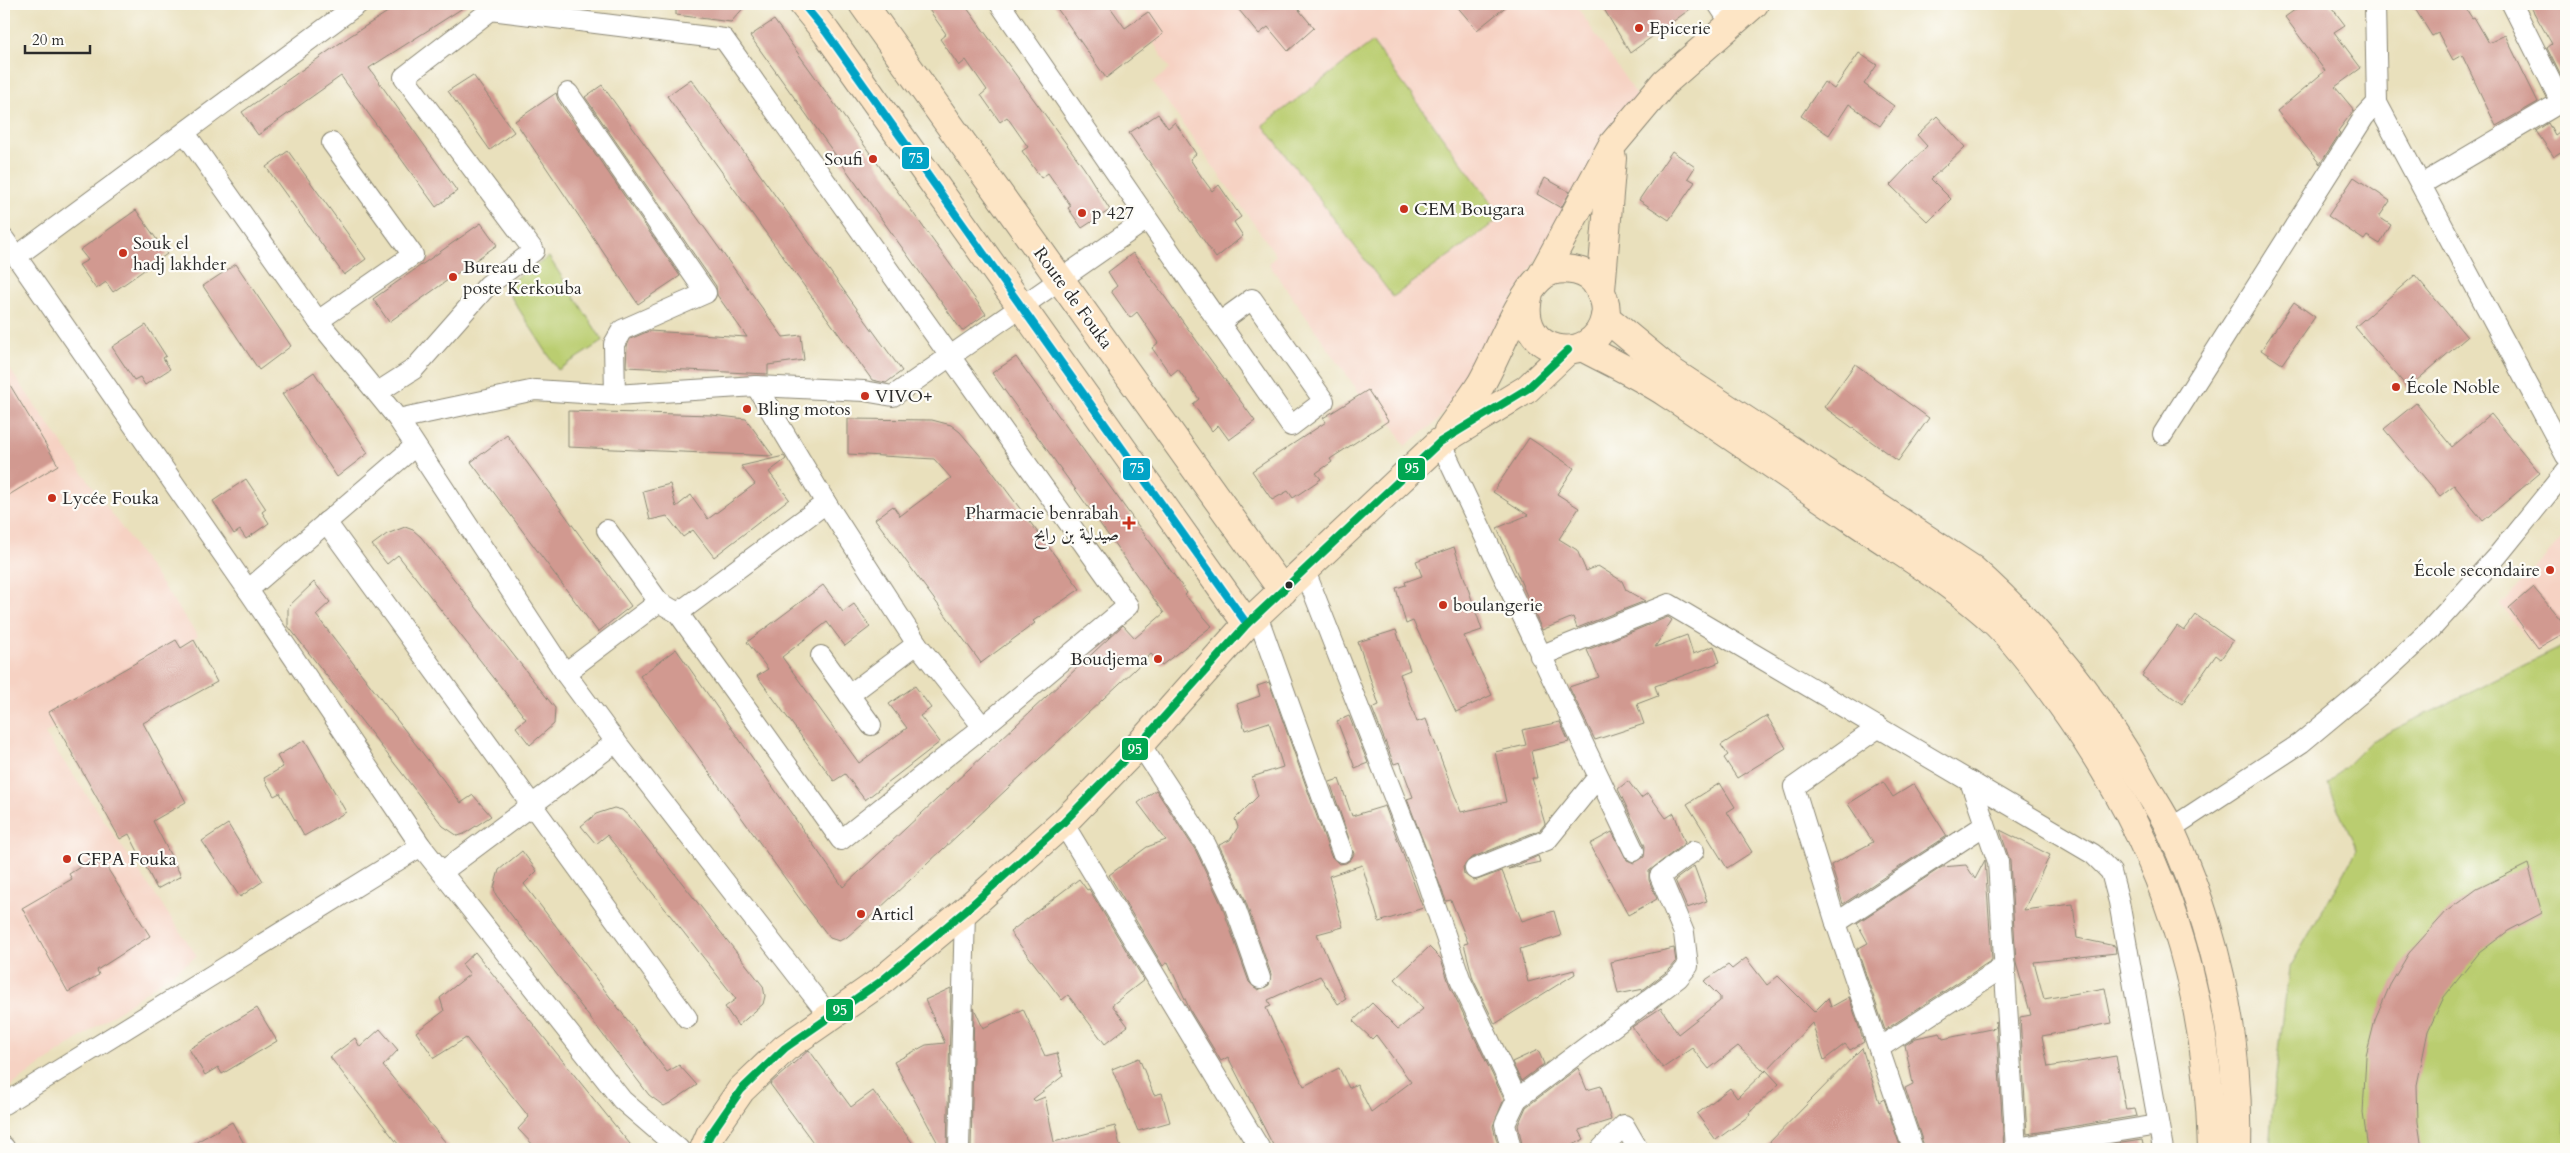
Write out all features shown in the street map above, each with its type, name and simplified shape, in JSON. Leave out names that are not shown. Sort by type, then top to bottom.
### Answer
[{"type":"main road","points":[[803,4],[826,32],[1021,306],[1252,620]]},
{"type":"main road","name":"Route de Fouka","points":[[863,4],[1283,591]]},
{"type":"main road","points":[[704,1149],[710,1135],[741,1090],[785,1048],[880,982],[965,911],[1063,822],[1140,744],[1252,620],[1305,572],[1440,442],[1480,385],[1613,144],[1725,14],[1754,4]]},
{"type":"main road","points":[[1601,290],[1613,144]]},
{"type":"main road","points":[[1440,442],[1526,389],[1575,349],[1593,340],[1601,329],[1605,317],[1606,303],[1601,290],[1592,279],[1574,270],[1553,271],[1535,285],[1525,306],[1526,320],[1532,333],[1542,343],[1554,349],[1575,349],[1665,392],[1950,586],[1996,624],[2024,655],[2102,762],[2141,834],[2164,885],[2199,1010],[2211,1098],[2212,1149]]},
{"type":"main road","points":[[1605,317],[1668,370],[1916,530],[1972,569],[2012,605],[2042,638],[2123,746],[2170,829],[2212,941],[2224,997],[2235,1074],[2237,1149]]},
{"type":"street","points":[[17,256],[185,132],[237,91],[358,4]]},
{"type":"street","points":[[1000,4],[1147,219],[1219,323],[1291,426],[1324,401],[1252,299],[1219,323]]},
{"type":"street","points":[[2375,4],[2377,103],[2566,456]]},
{"type":"street","points":[[2422,184],[2562,102],[2512,4]]},
{"type":"street","points":[[378,392],[414,369],[488,285],[534,251],[404,77],[491,10],[724,39],[948,356],[1128,606],[983,727],[841,840],[678,613],[659,602],[607,530]]},
{"type":"street","points":[[568,93],[706,293],[622,330],[614,344],[616,395]]},
{"type":"street","points":[[2163,434],[2364,116],[2377,103]]},
{"type":"street","points":[[185,132],[318,321],[378,392],[398,419],[565,673],[616,742],[830,1017]]},
{"type":"street","points":[[318,321],[412,255],[332,143]]},
{"type":"street","points":[[398,419],[535,390],[616,395],[756,386],[864,391],[893,396],[1147,219]]},
{"type":"street","points":[[4,239],[248,590],[421,846],[622,1100],[679,1149]]},
{"type":"street","points":[[756,386],[826,503],[917,644],[983,727]]},
{"type":"street","points":[[1440,442],[1634,851]]},
{"type":"street","points":[[248,590],[415,446]]},
{"type":"street","points":[[2170,829],[2301,742],[2372,684],[2430,630],[2498,555],[2566,471]]},
{"type":"street","points":[[678,613],[826,503]]},
{"type":"street","points":[[326,522],[686,1018]]},
{"type":"street","points":[[1305,572],[1425,876],[1461,981],[1517,1099]]},
{"type":"street","points":[[565,673],[659,602]]},
{"type":"street","points":[[1540,656],[1669,604],[2093,854],[2111,872],[2119,902],[2163,1149]]},
{"type":"street","points":[[1252,620],[1342,852]]},
{"type":"street","points":[[849,695],[917,644]]},
{"type":"street","points":[[821,656],[871,725]]},
{"type":"street","points":[[1879,727],[1794,787],[1836,923],[1914,1149]]},
{"type":"street","points":[[442,872],[616,742]]},
{"type":"street","points":[[1140,744],[1206,845],[1233,901],[1260,978]]},
{"type":"street","points":[[1475,869],[1547,840],[1598,777]]},
{"type":"street","points":[[1970,781],[1998,862],[2016,1148],[2158,1126]]},
{"type":"street","points":[[1063,822],[1260,1149]]},
{"type":"street","points":[[1836,923],[1985,825]]},
{"type":"street","points":[[4,1104],[421,846]]},
{"type":"street","points":[[1511,1149],[1506,1124],[1517,1099],[1678,978],[1688,966],[1684,933],[1660,876],[1694,851]]},
{"type":"street","points":[[959,1149],[965,911]]},
{"type":"street","points":[[1879,1048],[2005,966]]},
{"type":"street","points":[[1601,1149],[1624,1125],[1638,1149]]},
{"type":"shaded area","name":"CEM Bougara","points":[[1129,4],[1575,4],[1640,100],[1549,239],[1453,399],[1436,422],[1405,446],[1377,398],[1365,401],[1269,264],[1276,255],[1153,82],[1170,69]]},
{"type":"shaded area","points":[[4,361],[198,636],[45,734],[197,956],[4,1091]]},
{"type":"shaded area","name":"École secondaire","points":[[2566,534],[2566,636],[2536,652],[2501,605]]},
{"type":"green space","points":[[1372,42],[1502,217],[1393,297],[1263,125]]},
{"type":"green space","points":[[549,257],[603,341],[558,370],[504,286]]},
{"type":"green space","points":[[2566,645],[2566,1149],[2270,1149],[2275,1083],[2289,969],[2357,850],[2328,784],[2371,741]]},
{"type":"building","points":[[400,4],[469,4],[369,68],[457,191],[436,207],[341,76],[258,135],[242,112],[350,36]]},
{"type":"building","points":[[676,4],[747,4],[731,22],[676,15]]},
{"type":"building","points":[[925,4],[964,4],[1084,168],[1110,210],[1082,228],[1068,208],[1071,206],[1048,173],[1041,178],[1022,151],[1028,147],[1007,117],[1000,122],[981,95],[987,90],[966,60],[959,66],[940,39],[946,34]]},
{"type":"building","points":[[1054,4],[1108,4],[1125,28],[1148,12],[1163,34],[1106,78]]},
{"type":"building","points":[[1234,4],[1294,4],[1314,28],[1288,51],[1268,27],[1259,34]]},
{"type":"building","points":[[1455,4],[1509,4],[1477,30]]},
{"type":"building","name":"Epicerie","points":[[1601,4],[1697,4],[1630,53]]},
{"type":"building","points":[[2303,4],[2329,4],[2345,25],[2334,32],[2361,68],[2335,87],[2354,110],[2338,131],[2340,133],[2320,164],[2277,111],[2325,71],[2285,17]]},
{"type":"building","points":[[2412,4],[2463,4],[2472,18],[2474,17],[2489,43],[2505,35],[2538,102],[2496,126],[2462,55],[2453,60],[2438,33],[2432,36]]},
{"type":"building","points":[[2529,4],[2560,4],[2566,15],[2566,86],[2547,48],[2552,44]]},
{"type":"building","points":[[774,20],[986,314],[962,331],[750,36]]},
{"type":"building","points":[[1859,53],[1877,65],[1864,84],[1894,106],[1880,126],[1849,104],[1829,135],[1801,116],[1824,82],[1834,89]]},
{"type":"building","points":[[473,75],[514,132],[490,150],[448,91]]},
{"type":"building","points":[[691,79],[902,371],[886,383],[872,380],[667,96]]},
{"type":"building","points":[[602,85],[783,337],[801,335],[804,360],[768,365],[768,374],[626,367],[627,346],[630,339],[649,331],[747,337],[717,295],[716,286],[585,97]]},
{"type":"building","points":[[556,93],[558,100],[680,276],[638,304],[515,121]]},
{"type":"building","points":[[1158,114],[1168,128],[1175,122],[1196,154],[1190,159],[1201,176],[1212,191],[1219,185],[1241,217],[1234,222],[1243,236],[1216,258],[1129,133]]},
{"type":"building","points":[[1937,116],[1965,147],[1931,179],[1951,199],[1928,222],[1890,185],[1927,146],[1917,135]]},
{"type":"building","points":[[2548,123],[2555,136],[2566,128],[2566,149],[2554,157],[2536,131]]},
{"type":"building","points":[[288,151],[366,259],[344,275],[266,167]]},
{"type":"building","points":[[1672,151],[1695,167],[1688,178],[1695,182],[1669,220],[1639,200]]},
{"type":"building","points":[[2354,177],[2390,201],[2379,217],[2391,225],[2380,244],[2367,236],[2364,240],[2328,216]]},
{"type":"building","points":[[1545,178],[1570,192],[1561,208],[1537,194]]},
{"type":"building","points":[[136,210],[167,254],[113,292],[106,282],[96,289],[79,265],[88,260],[80,250]]},
{"type":"building","points":[[481,223],[497,245],[389,322],[373,299]]},
{"type":"building","points":[[1133,253],[1255,421],[1229,440],[1218,425],[1212,431],[1193,404],[1199,399],[1178,369],[1171,375],[1152,348],[1158,343],[1137,312],[1130,318],[1111,291],[1117,286],[1108,272]]},
{"type":"building","points":[[236,264],[291,346],[259,370],[203,286]]},
{"type":"building","points":[[2415,275],[2467,337],[2408,388],[2355,327]]},
{"type":"building","points":[[2294,302],[2315,317],[2282,364],[2261,350]]},
{"type":"building","points":[[146,325],[166,356],[163,358],[170,369],[145,385],[140,377],[134,380],[112,347]]},
{"type":"building","points":[[1016,357],[1187,593],[1185,595],[1212,626],[1162,665],[1151,654],[878,910],[847,937],[839,941],[830,938],[800,899],[640,676],[676,649],[843,887],[1123,625],[1135,638],[1164,613],[992,373]]},
{"type":"building","points":[[1855,364],[1929,418],[1898,461],[1824,407]]},
{"type":"building","points":[[314,372],[368,453],[337,477],[282,394]]},
{"type":"building","points":[[4,375],[58,465],[4,498]]},
{"type":"building","points":[[1368,390],[1388,421],[1330,459],[1332,462],[1316,473],[1321,479],[1293,498],[1288,491],[1272,500],[1252,471],[1326,422],[1323,418]]},
{"type":"building","points":[[2416,403],[2452,447],[2491,414],[2540,473],[2483,521],[2454,485],[2440,496],[2384,429]]},
{"type":"building","points":[[568,411],[712,415],[746,419],[773,456],[568,447]]},
{"type":"building","points":[[848,419],[932,420],[951,425],[960,432],[983,459],[1080,589],[1033,621],[1035,623],[981,663],[875,519],[893,506],[900,516],[951,478],[934,459],[848,454]]},
{"type":"building","points":[[507,435],[631,606],[598,632],[471,462]]},
{"type":"building","points":[[1529,438],[1574,468],[1557,494],[1579,508],[1559,539],[1577,550],[1586,571],[1598,566],[1622,581],[1626,590],[1645,601],[1577,628],[1573,617],[1542,630],[1497,528],[1528,515],[1493,492]]},
{"type":"building","points":[[784,456],[786,459],[769,472],[789,499],[714,557],[693,530],[683,537],[667,516],[650,520],[643,491],[670,484],[676,507],[691,495],[708,519],[755,484],[741,466]]},
{"type":"building","points":[[246,479],[266,509],[262,512],[269,523],[246,539],[240,530],[234,534],[213,501]]},
{"type":"building","points":[[405,527],[413,530],[421,537],[555,708],[554,724],[530,745],[516,727],[526,719],[398,555],[387,564],[372,545],[387,534]]},
{"type":"building","points":[[1454,547],[1482,630],[1464,636],[1492,695],[1456,712],[1413,621],[1406,624],[1396,588],[1406,585],[1405,582],[1422,576],[1416,561]]},
{"type":"building","points":[[314,582],[330,602],[316,615],[461,803],[473,795],[491,816],[458,836],[443,826],[288,626],[288,607]]},
{"type":"building","points":[[823,585],[843,612],[854,604],[870,627],[845,646],[827,622],[782,657],[859,763],[907,728],[889,704],[915,686],[931,708],[920,716],[940,742],[865,800],[845,774],[834,781],[757,676],[768,669],[747,642]]},
{"type":"building","points":[[2533,587],[2566,626],[2566,632],[2538,648],[2509,608]]},
{"type":"building","points":[[2196,615],[2233,641],[2221,659],[2216,655],[2182,704],[2142,676],[2177,626],[2184,631]]},
{"type":"building","points":[[1668,617],[1672,620],[1655,647],[1687,635],[1693,654],[1714,646],[1720,662],[1655,686],[1658,696],[1637,704],[1644,724],[1595,740],[1569,687],[1599,677],[1587,650]]},
{"type":"building","points":[[1396,630],[1410,670],[1400,674],[1417,722],[1426,719],[1461,812],[1506,802],[1495,752],[1526,745],[1522,730],[1560,722],[1569,742],[1531,751],[1537,778],[1532,778],[1545,824],[1540,830],[1471,858],[1463,867],[1464,874],[1474,881],[1502,871],[1522,921],[1554,911],[1561,936],[1520,949],[1528,982],[1574,970],[1575,974],[1495,1024],[1473,979],[1464,944],[1468,943],[1451,900],[1446,901],[1407,799],[1413,797],[1400,762],[1394,764],[1372,708],[1379,705],[1358,642]]},
{"type":"building","points":[[176,640],[181,648],[194,640],[217,682],[143,723],[186,802],[153,821],[181,876],[157,889],[129,834],[120,839],[49,712]]},
{"type":"building","points":[[1269,682],[1331,856],[1339,864],[1346,863],[1354,854],[1330,782],[1339,779],[1352,816],[1385,806],[1423,908],[1379,922],[1362,865],[1329,876],[1343,927],[1317,934],[1346,999],[1338,1004],[1320,976],[1268,1000],[1271,1006],[1266,1008],[1286,1051],[1304,1086],[1339,1068],[1349,1088],[1357,1084],[1371,1112],[1411,1082],[1376,1035],[1372,1039],[1353,1021],[1372,1003],[1398,1029],[1423,1009],[1395,979],[1429,947],[1441,959],[1450,986],[1504,1099],[1493,1126],[1499,1149],[1275,1149],[1228,1057],[1221,1061],[1191,1012],[1168,962],[1163,966],[1109,875],[1147,847],[1166,840],[1138,803],[1156,790],[1196,851],[1222,906],[1249,982],[1258,990],[1269,985],[1271,974],[1244,897],[1219,845],[1230,840],[1238,827],[1235,819],[1258,796],[1252,777],[1283,767],[1269,722],[1245,730],[1237,704],[1260,696],[1257,686]]},
{"type":"building","points":[[1349,716],[1368,763],[1355,768],[1337,721]]},
{"type":"building","points":[[1767,716],[1786,748],[1737,778],[1724,758],[1728,755],[1721,745]]},
{"type":"building","points":[[305,740],[346,812],[304,836],[280,793],[274,796],[264,778],[283,767],[277,756]]},
{"type":"building","points":[[1628,781],[1641,798],[1648,793],[1666,818],[1674,813],[1685,843],[1649,871],[1649,880],[1657,899],[1628,915],[1590,844],[1612,832],[1627,860],[1634,863],[1644,857],[1645,846],[1618,789]]},
{"type":"building","points":[[1883,782],[1893,797],[1914,784],[1947,836],[1843,904],[1831,865],[1873,842],[1848,804]]},
{"type":"building","points":[[1720,783],[1735,807],[1727,812],[1752,852],[1727,868],[1687,804]]},
{"type":"building","points":[[614,808],[622,810],[631,818],[763,986],[765,996],[763,1004],[738,1026],[725,1007],[736,999],[607,835],[596,844],[581,826],[596,814]]},
{"type":"building","points":[[228,824],[263,881],[240,897],[202,841]]},
{"type":"building","points":[[2000,830],[2050,855],[2024,910],[2073,904],[2077,938],[2115,946],[2116,953],[2034,962],[2044,999],[2105,988],[2112,1023],[2042,1036],[2048,1067],[2116,1056],[2126,1110],[2135,1109],[2137,1116],[2027,1134],[2020,1017],[2031,1015],[2016,963],[2010,861]]},
{"type":"building","points":[[522,851],[537,871],[524,884],[667,1072],[679,1065],[697,1085],[670,1103],[664,1106],[649,1095],[496,895],[494,888],[499,870]]},
{"type":"building","points":[[99,855],[150,936],[97,970],[99,975],[68,992],[22,908],[72,879],[69,874]]},
{"type":"building","points":[[1538,856],[1540,862],[1508,869]]},
{"type":"building","points":[[1985,860],[1992,960],[1885,1030],[1857,949],[1868,943],[1857,923],[1942,867],[1966,865],[1975,879]]},
{"type":"building","points":[[2528,864],[2542,913],[2508,931],[2479,953],[2444,997],[2428,1031],[2417,1085],[2418,1122],[2422,1149],[2368,1149],[2363,1113],[2366,1056],[2375,1020],[2390,985],[2409,953],[2447,911],[2477,889]]},
{"type":"building","points":[[1694,866],[1707,901],[1687,908],[1675,880]]},
{"type":"building","points":[[1079,879],[1087,890],[1089,889],[1144,980],[1112,1005],[1128,1026],[1105,1044],[1068,995],[1062,1000],[1010,932]]},
{"type":"building","points":[[1674,948],[1676,962],[1670,969],[1644,989],[1618,994],[1611,962]]},
{"type":"building","points":[[475,952],[634,1149],[537,1149],[518,1129],[529,1117],[466,1038],[434,1058],[416,1032],[444,1011],[440,998],[470,974],[462,964]]},
{"type":"building","points":[[1746,958],[1767,985],[1778,976],[1814,1012],[1828,998],[1831,1007],[1849,997],[1864,1042],[1850,1050],[1845,1044],[1824,1060],[1812,1023],[1765,1072],[1738,1046],[1709,1069],[1692,1048],[1663,1068],[1632,1027],[1661,1008],[1678,1034],[1720,1001],[1720,997],[1704,981],[1728,965],[1732,969]]},
{"type":"building","points":[[951,988],[947,1149],[941,1149],[894,1062],[926,1045],[945,1043],[925,1000]]},
{"type":"building","points":[[257,1008],[277,1041],[222,1074],[218,1067],[205,1075],[189,1049]]},
{"type":"building","points":[[974,1008],[983,1028],[1023,1009],[1045,1056],[1057,1053],[1063,1076],[1033,1099],[1035,1101],[1045,1097],[1054,1142],[1115,1126],[1121,1149],[971,1149]]},
{"type":"building","points":[[1996,1021],[2004,1149],[1925,1149],[1905,1088],[1913,1084],[1905,1045],[1916,1038],[1940,1033],[1943,1039],[1995,1028]]},
{"type":"building","points":[[380,1029],[398,1050],[383,1066],[451,1149],[402,1149],[330,1057],[355,1038],[360,1047]]},
{"type":"building","points":[[1862,1048],[1879,1102],[1884,1099],[1901,1149],[1763,1149]]},
{"type":"building","points":[[809,1050],[851,1107],[873,1091],[917,1149],[818,1149],[770,1084]]},
{"type":"building","points":[[1538,1050],[1544,1064],[1521,1081],[1512,1062]]},
{"type":"building","points":[[1139,1058],[1154,1095],[1162,1093],[1170,1122],[1138,1131],[1112,1069]]},
{"type":"building","points":[[1578,1068],[1587,1090],[1601,1086],[1611,1120],[1579,1130],[1584,1139],[1566,1149],[1523,1149],[1518,1125],[1526,1107]]},
{"type":"building","points":[[1766,1070],[1779,1084],[1749,1113],[1750,1115],[1716,1140],[1697,1114],[1730,1088],[1737,1098]]},
{"type":"building","points":[[232,1122],[247,1149],[184,1149]]},
{"type":"building","points":[[2142,1140],[2144,1149],[2083,1149]]},
{"type":"transit line","name":"75","points":[[803,4],[826,32],[1247,624]]},
{"type":"transit line","name":"95","points":[[704,1149],[710,1135],[741,1090],[785,1048],[880,982],[965,911],[1063,823],[1140,744],[1247,624],[1440,442],[1527,389],[1568,350]]},
{"type":"place","name":"Epicerie","points":[[1639,28]]},
{"type":"place","name":"Soufi","points":[[873,159]]},
{"type":"place","name":"CEM Bougara","points":[[1404,209]]},
{"type":"place","name":"p 427","points":[[1082,213]]},
{"type":"place","name":"Souk el hadj lakhder","points":[[123,253]]},
{"type":"place","name":"Bureau de poste Kerkouba","points":[[453,277]]},
{"type":"place","name":"École Noble","points":[[2396,387]]},
{"type":"place","name":"VIVO+","points":[[865,396]]},
{"type":"place","name":"Bling motos","points":[[747,409]]},
{"type":"place","name":"Lycée Fouka","points":[[52,498]]},
{"type":"place","name":"Pharmacie benrabah صيدلية بن رابح","points":[[1129,523]]},
{"type":"place","name":"École secondaire","points":[[2550,570]]},
{"type":"place","name":"boulangerie","points":[[1443,605]]},
{"type":"place","name":"Boudjema","points":[[1158,659]]},
{"type":"place","name":"CFPA Fouka","points":[[67,859]]},
{"type":"place","name":"Articl","points":[[861,914]]}]
